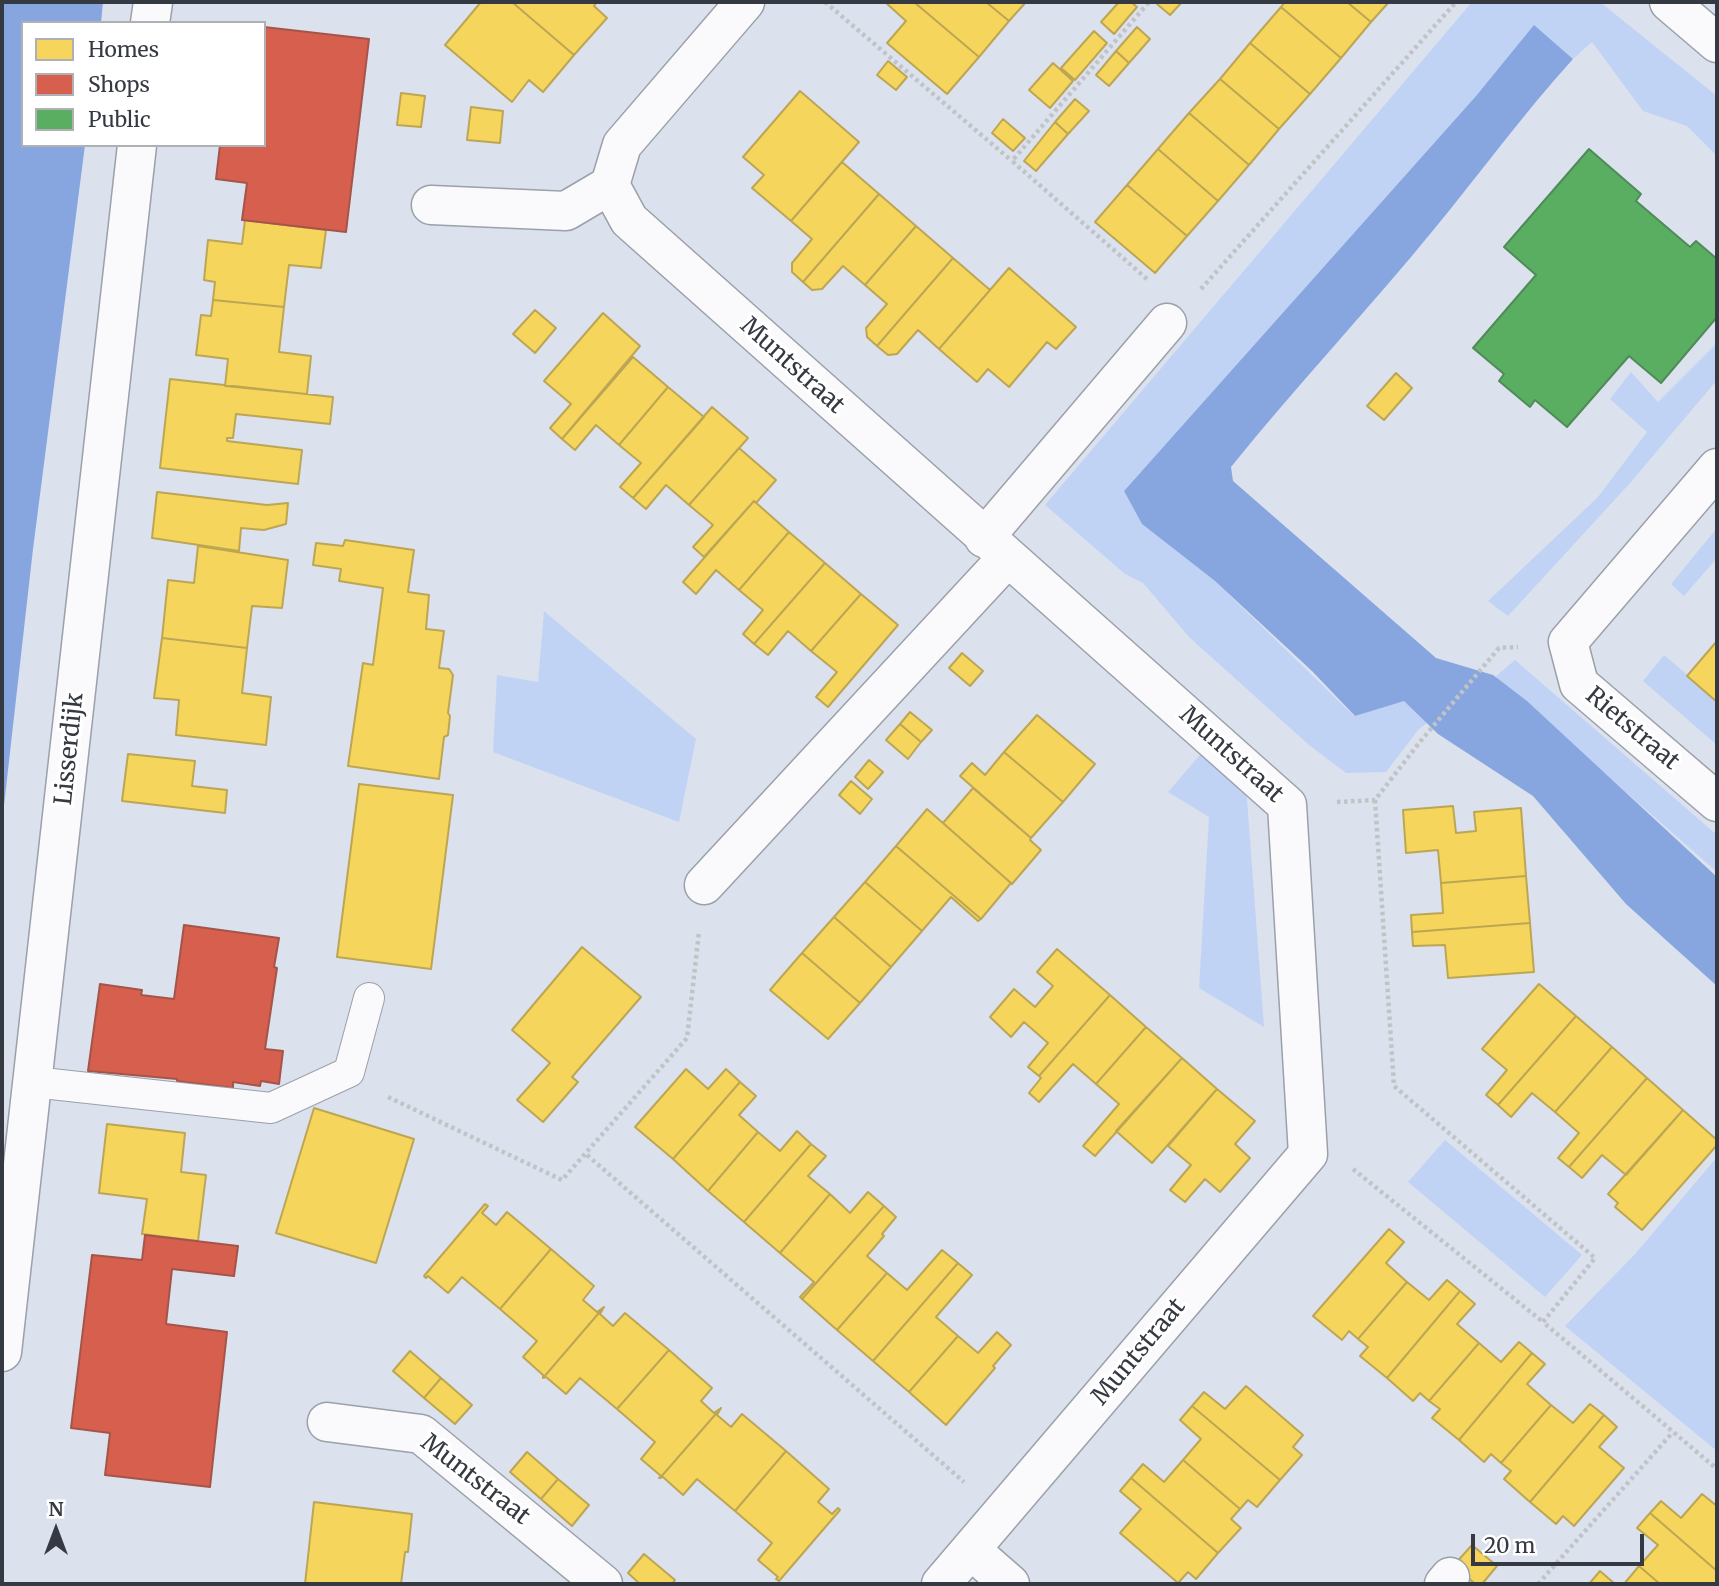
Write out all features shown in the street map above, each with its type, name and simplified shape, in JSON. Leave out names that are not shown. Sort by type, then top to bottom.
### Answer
[{"type":"street","points":[[150,21],[153,2]]},
{"type":"street","points":[[431,205],[566,211],[610,185],[622,145],[745,2]]},
{"type":"street","points":[[1669,2],[1717,43]]},
{"type":"street","name":"Lisserdijk","points":[[2,1352],[137,147]]},
{"type":"street","name":"Muntstraat","points":[[610,185],[629,220],[1287,805],[1308,1154],[942,1584]]},
{"type":"street","points":[[704,886],[996,547],[1174,316]]},
{"type":"street","name":"Rietstraat","points":[[1717,468],[1569,642],[1579,684],[1717,802]]},
{"type":"street","name":"Muntstraat","points":[[327,1422],[421,1434],[603,1584]]},
{"type":"street","points":[[971,1550],[1010,1584]]},
{"type":"lane","points":[[33,1082],[271,1108],[349,1072],[369,998]]},
{"type":"path","points":[[825,2],[1012,161],[1174,316],[1456,2]]},
{"type":"path","points":[[1012,161],[1149,2]]},
{"type":"path","points":[[1499,648],[1375,800],[1394,1086],[1595,1258],[1543,1322]]},
{"type":"path","points":[[343,1075],[562,1180],[587,1155],[687,1038],[704,886]]},
{"type":"path","points":[[1308,1154],[1348,1165],[1543,1322],[1717,1469]]},
{"type":"path","points":[[587,1155],[1001,1514]]},
{"type":"path","points":[[1538,1584],[1672,1432]]},
{"type":"shaded area","points":[[1472,2],[1600,2],[1717,96],[1717,156],[1687,126],[1643,111],[1592,42],[1573,59],[1534,26],[1476,96],[1124,491],[1142,524],[1215,581],[1354,716],[1404,700],[1427,723],[1419,729],[1386,772],[1346,773],[1309,745],[1189,637],[1143,583],[1125,574],[1045,505]]},
{"type":"shaded area","points":[[1717,343],[1717,380],[1631,482],[1508,616],[1488,601],[1598,497],[1647,432],[1610,399],[1631,372],[1658,402]]},
{"type":"shaded area","points":[[1717,528],[1717,558],[1684,596],[1671,584]]},
{"type":"shaded area","points":[[544,611],[696,739],[679,822],[493,752],[497,675],[538,682]]},
{"type":"shaded area","points":[[1664,655],[1717,700],[1717,745],[1643,681]]},
{"type":"shaded area","points":[[1515,660],[1717,835],[1717,872],[1495,677]]},
{"type":"shaded area","points":[[1205,749],[1246,786],[1264,1027],[1199,988],[1209,817],[1168,792]]},
{"type":"shaded area","points":[[1445,1140],[1582,1255],[1545,1297],[1408,1182]]},
{"type":"shaded area","points":[[1717,1157],[1717,1451],[1565,1326],[1636,1253]]},
{"type":"water","points":[[2,2],[103,2],[101,21],[21,21],[21,147],[85,147],[33,549],[2,823]]},
{"type":"water","points":[[1534,25],[1573,59],[1410,258],[1231,467],[1233,481],[1436,658],[1493,675],[1527,701],[1717,877],[1717,986],[1626,904],[1533,796],[1438,734],[1404,701],[1355,716],[1312,671],[1215,581],[1142,524],[1124,491],[1476,96]]},
{"type":"building: Homes","points":[[481,2],[512,2],[574,55],[543,92],[529,80],[512,102],[445,45]]},
{"type":"building: Homes","points":[[512,2],[597,2],[594,6],[607,18],[574,55]]},
{"type":"building: Homes","points":[[885,2],[914,2],[979,57],[947,94],[887,43],[906,21]]},
{"type":"building: Homes","points":[[914,2],[986,2],[1009,21],[979,57]]},
{"type":"building: Homes","points":[[986,2],[1026,2],[1009,21]]},
{"type":"building: Homes","points":[[1119,2],[1131,2],[1137,7],[1114,34],[1101,22]]},
{"type":"building: Homes","points":[[1182,2],[1170,15],[1157,4]]},
{"type":"building: Homes","points":[[1285,2],[1347,2],[1371,22],[1341,58],[1281,7]]},
{"type":"building: Homes","points":[[1347,2],[1389,2],[1371,22]]},
{"type":"building: Homes","points":[[1281,7],[1341,58],[1310,94],[1250,43]]},
{"type":"building: Homes","points":[[1137,27],[1150,39],[1129,63],[1116,51]]},
{"type":"building: Homes","points":[[1094,31],[1107,43],[1075,80],[1061,68]]},
{"type":"building: Homes","points":[[1250,43],[1310,94],[1279,129],[1220,79]]},
{"type":"building: Homes","points":[[1116,51],[1129,63],[1109,86],[1096,75]]},
{"type":"building: Homes","points":[[888,61],[907,77],[896,90],[877,75]]},
{"type":"building: Homes","points":[[1053,63],[1073,81],[1050,108],[1029,90]]},
{"type":"building: Homes","points":[[1220,79],[1279,129],[1249,165],[1189,113]]},
{"type":"building: Homes","points":[[800,91],[859,142],[791,221],[752,188],[764,175],[743,157]]},
{"type":"building: Homes","points":[[401,93],[425,96],[421,127],[397,125]]},
{"type":"building: Homes","points":[[1075,99],[1089,111],[1068,134],[1055,122]]},
{"type":"building: Homes","points":[[471,107],[503,111],[500,143],[467,140]]},
{"type":"building: Homes","points":[[1189,113],[1249,165],[1218,201],[1158,149]]},
{"type":"building: Homes","points":[[1003,119],[1025,138],[1013,151],[992,133]]},
{"type":"building: Homes","points":[[1055,122],[1068,134],[1036,171],[1024,161]]},
{"type":"building: Homes","points":[[1158,149],[1218,201],[1187,236],[1127,185]]},
{"type":"building: Homes","points":[[842,162],[879,194],[803,282],[792,272],[792,263],[812,239],[791,221]]},
{"type":"building: Homes","points":[[1127,185],[1187,236],[1155,273],[1095,222]]},
{"type":"building: Homes","points":[[879,194],[916,226],[865,285],[843,266],[822,289],[812,290],[803,282]]},
{"type":"building: Homes","points":[[245,220],[326,230],[321,268],[289,265],[284,307],[213,300],[215,282],[204,280],[208,240],[242,244]]},
{"type":"building: Homes","points":[[916,226],[953,258],[877,346],[867,337],[866,328],[887,304],[865,285]]},
{"type":"building: Homes","points":[[953,258],[990,290],[939,349],[918,330],[897,354],[888,355],[877,346]]},
{"type":"building: Homes","points":[[1009,268],[1076,327],[1056,349],[1047,342],[1009,387],[988,369],[977,382],[939,349]]},
{"type":"building: Homes","points":[[213,300],[284,307],[279,352],[311,356],[307,394],[225,386],[228,359],[196,355],[201,315],[211,316]]},
{"type":"building: Homes","points":[[535,310],[556,328],[535,353],[513,334]]},
{"type":"building: Homes","points":[[603,313],[640,346],[562,439],[550,428],[571,404],[544,381]]},
{"type":"building: Homes","points":[[633,357],[668,387],[619,445],[596,425],[575,450],[562,439]]},
{"type":"building: Homes","points":[[1396,373],[1412,388],[1384,420],[1367,406]]},
{"type":"building: Homes","points":[[170,379],[333,397],[330,424],[236,414],[233,438],[227,438],[227,441],[302,450],[298,484],[160,468]]},
{"type":"building: Homes","points":[[668,387],[704,417],[633,498],[620,487],[641,463],[619,445]]},
{"type":"building: Homes","points":[[712,407],[748,438],[689,505],[666,485],[646,509],[633,498]]},
{"type":"building: Homes","points":[[739,448],[776,480],[704,557],[693,547],[713,525],[689,505]]},
{"type":"building: Homes","points":[[157,492],[267,505],[288,503],[286,524],[264,530],[241,528],[239,551],[152,538]]},
{"type":"building: Homes","points":[[754,501],[789,532],[739,590],[716,570],[696,594],[683,582]]},
{"type":"building: Homes","points":[[789,532],[825,563],[754,644],[743,634],[763,610],[739,590]]},
{"type":"building: Homes","points":[[345,540],[414,550],[408,592],[429,595],[426,629],[444,631],[439,668],[449,669],[453,675],[448,735],[444,737],[439,779],[348,766],[363,663],[373,665],[383,588],[339,581],[341,569],[313,565],[316,543],[343,546]]},
{"type":"building: Homes","points":[[198,546],[288,560],[282,608],[252,606],[247,648],[162,638],[168,580],[194,583]]},
{"type":"building: Homes","points":[[825,563],[861,594],[811,651],[788,631],[768,655],[754,644]]},
{"type":"building: Homes","points":[[861,594],[898,625],[828,707],[816,697],[837,672],[811,651]]},
{"type":"building: Homes","points":[[162,638],[247,648],[242,693],[271,697],[266,745],[176,735],[179,700],[154,698]]},
{"type":"building: Homes","points":[[1717,641],[1717,702],[1687,676]]},
{"type":"building: Homes","points":[[962,653],[983,671],[970,686],[949,668]]},
{"type":"building: Homes","points":[[910,712],[932,730],[921,742],[900,724]]},
{"type":"building: Homes","points":[[1037,715],[1095,764],[1063,802],[1004,752]]},
{"type":"building: Homes","points":[[900,724],[921,742],[908,759],[886,740]]},
{"type":"building: Homes","points":[[1004,752],[1063,802],[1031,838],[960,776],[972,763],[985,775]]},
{"type":"building: Homes","points":[[128,754],[195,761],[192,786],[227,790],[225,813],[122,801]]},
{"type":"building: Homes","points":[[869,760],[883,772],[868,789],[855,777]]},
{"type":"building: Homes","points":[[851,781],[872,799],[860,814],[839,795]]},
{"type":"building: Homes","points":[[359,784],[453,795],[431,969],[337,957]]},
{"type":"building: Homes","points":[[973,788],[1031,838],[1041,850],[1012,884],[943,823]]},
{"type":"building: Homes","points":[[1453,806],[1456,833],[1476,831],[1474,812],[1521,808],[1526,876],[1441,883],[1438,850],[1406,853],[1403,810]]},
{"type":"building: Homes","points":[[927,809],[1011,883],[981,919],[896,846]]},
{"type":"building: Homes","points":[[896,846],[981,919],[978,921],[951,897],[922,931],[865,882]]},
{"type":"building: Homes","points":[[1526,876],[1530,923],[1412,932],[1411,915],[1443,913],[1441,883]]},
{"type":"building: Homes","points":[[865,882],[922,931],[891,967],[834,917]]},
{"type":"building: Homes","points":[[834,917],[891,967],[860,1003],[802,953]]},
{"type":"building: Homes","points":[[1530,923],[1534,972],[1448,978],[1445,945],[1413,946],[1412,932]]},
{"type":"building: Homes","points":[[582,947],[641,997],[572,1077],[578,1082],[543,1122],[517,1100],[550,1063],[512,1030]]},
{"type":"building: Homes","points":[[1057,949],[1110,995],[1039,1076],[1028,1067],[1048,1043],[1024,1022],[1011,1037],[990,1017],[1014,989],[1035,1007],[1053,986],[1037,972]]},
{"type":"building: Homes","points":[[802,953],[860,1003],[828,1039],[770,990]]},
{"type":"building: Homes","points":[[1539,984],[1576,1016],[1498,1105],[1486,1095],[1507,1070],[1482,1049]]},
{"type":"building: Homes","points":[[1110,995],[1146,1027],[1096,1084],[1073,1064],[1039,1102],[1029,1093],[1041,1078],[1039,1076]]},
{"type":"building: Homes","points":[[1576,1016],[1612,1047],[1555,1112],[1532,1093],[1511,1117],[1498,1105]]},
{"type":"building: Homes","points":[[1146,1027],[1182,1058],[1095,1156],[1083,1146],[1119,1104],[1096,1084]]},
{"type":"building: Homes","points":[[1612,1047],[1647,1078],[1569,1167],[1558,1158],[1579,1133],[1555,1112]]},
{"type":"building: Homes","points":[[1182,1058],[1217,1089],[1152,1163],[1116,1131]]},
{"type":"building: Homes","points":[[686,1069],[708,1089],[726,1069],[740,1082],[673,1159],[635,1127]]},
{"type":"building: Homes","points":[[1647,1078],[1683,1110],[1626,1175],[1602,1155],[1582,1178],[1569,1167]]},
{"type":"building: Homes","points":[[740,1082],[756,1096],[739,1115],[758,1132],[708,1191],[673,1159]]},
{"type":"building: Homes","points":[[1217,1089],[1255,1121],[1235,1144],[1250,1158],[1220,1192],[1205,1179],[1185,1202],[1170,1190],[1191,1165],[1168,1146]]},
{"type":"building: Homes","points":[[314,1108],[414,1139],[376,1263],[276,1233]]},
{"type":"building: Homes","points":[[1683,1110],[1717,1140],[1717,1145],[1642,1230],[1615,1207],[1618,1203],[1608,1194]]},
{"type":"building: Homes","points":[[107,1124],[185,1133],[181,1172],[206,1175],[198,1241],[142,1234],[147,1199],[99,1193]]},
{"type":"building: Homes","points":[[797,1131],[811,1144],[744,1222],[708,1191],[758,1132],[780,1151]]},
{"type":"building: Homes","points":[[811,1144],[826,1156],[808,1176],[830,1194],[780,1253],[744,1222]]},
{"type":"building: Homes","points":[[868,1192],[884,1206],[802,1299],[800,1297],[814,1282],[780,1253],[830,1194],[850,1213]]},
{"type":"building: Homes","points":[[485,1204],[488,1206],[482,1213],[496,1225],[507,1212],[551,1249],[500,1309],[462,1277],[448,1293],[428,1276],[424,1276]]},
{"type":"building: Homes","points":[[884,1206],[896,1217],[867,1256],[887,1273],[837,1330],[802,1299]]},
{"type":"building: Homes","points":[[1389,1229],[1404,1242],[1386,1263],[1407,1282],[1358,1339],[1349,1331],[1342,1340],[1313,1316]]},
{"type":"building: Homes","points":[[551,1249],[594,1286],[583,1300],[597,1312],[604,1307],[543,1378],[523,1357],[537,1341],[500,1309]]},
{"type":"building: Homes","points":[[942,1250],[958,1263],[873,1361],[837,1330],[887,1273],[907,1290]]},
{"type":"building: Homes","points":[[958,1263],[972,1275],[936,1317],[958,1336],[909,1392],[873,1361]]},
{"type":"building: Homes","points":[[1447,1280],[1460,1291],[1387,1378],[1360,1356],[1368,1347],[1358,1339],[1407,1282],[1429,1300]]},
{"type":"building: Homes","points":[[1460,1291],[1475,1304],[1457,1324],[1479,1343],[1429,1401],[1420,1393],[1413,1401],[1387,1378]]},
{"type":"building: Homes","points":[[604,1307],[600,1314],[613,1326],[625,1313],[669,1350],[617,1409],[580,1378],[566,1394],[546,1377],[543,1378]]},
{"type":"building: Homes","points":[[997,1332],[1011,1345],[946,1425],[909,1392],[958,1336],[978,1353]]},
{"type":"building: Homes","points":[[1519,1342],[1532,1353],[1459,1440],[1432,1418],[1440,1409],[1429,1401],[1479,1343],[1501,1362]]},
{"type":"building: Homes","points":[[669,1350],[712,1388],[701,1401],[714,1413],[721,1408],[660,1478],[659,1478],[661,1476],[641,1459],[655,1442],[617,1409]]},
{"type":"building: Homes","points":[[410,1351],[441,1378],[424,1398],[393,1371]]},
{"type":"building: Homes","points":[[1532,1353],[1545,1364],[1527,1384],[1551,1405],[1501,1463],[1491,1454],[1484,1462],[1459,1440]]},
{"type":"building: Homes","points":[[441,1378],[472,1405],[455,1424],[424,1398]]},
{"type":"building: Homes","points":[[1246,1386],[1303,1435],[1293,1447],[1302,1455],[1280,1480],[1192,1406],[1204,1392],[1225,1409]]},
{"type":"building: Homes","points":[[1590,1404],[1604,1415],[1530,1502],[1504,1479],[1511,1471],[1501,1463],[1551,1405],[1573,1423]]},
{"type":"building: Homes","points":[[1192,1406],[1280,1480],[1257,1507],[1248,1500],[1240,1509],[1183,1460],[1201,1439],[1180,1420]]},
{"type":"building: Homes","points":[[721,1408],[717,1415],[731,1427],[742,1414],[786,1451],[735,1511],[697,1479],[683,1495],[663,1477],[660,1478]]},
{"type":"building: Homes","points":[[1604,1415],[1617,1427],[1599,1447],[1624,1468],[1574,1526],[1563,1516],[1556,1524],[1530,1502]]},
{"type":"building: Homes","points":[[786,1451],[829,1489],[818,1502],[832,1514],[838,1508],[840,1510],[779,1581],[776,1579],[778,1577],[758,1560],[772,1543],[735,1511]]},
{"type":"building: Homes","points":[[527,1452],[558,1479],[541,1499],[510,1472]]},
{"type":"building: Homes","points":[[1183,1460],[1240,1509],[1231,1519],[1241,1528],[1218,1553],[1131,1478],[1143,1464],[1164,1482]]},
{"type":"building: Homes","points":[[1131,1478],[1218,1553],[1196,1579],[1188,1572],[1178,1583],[1120,1533],[1141,1509],[1120,1491]]},
{"type":"building: Homes","points":[[558,1479],[589,1505],[572,1526],[541,1499]]},
{"type":"building: Homes","points":[[1702,1494],[1717,1506],[1717,1571],[1650,1513],[1661,1501],[1681,1518]]},
{"type":"building: Homes","points":[[314,1502],[412,1514],[401,1584],[305,1584]]},
{"type":"building: Homes","points":[[1650,1513],[1717,1571],[1717,1584],[1660,1584],[1639,1566],[1658,1545],[1637,1528]]},
{"type":"building: Homes","points":[[1472,1545],[1497,1566],[1482,1584],[1475,1584],[1454,1565]]},
{"type":"building: Homes","points":[[644,1554],[675,1580],[672,1584],[640,1584],[628,1573]]},
{"type":"building: Homes","points":[[1639,1566],[1660,1584],[1624,1584]]},
{"type":"building: Homes","points":[[1600,1571],[1615,1584],[1589,1584]]},
{"type":"building: Shops","points":[[266,27],[369,39],[346,232],[242,220],[247,183],[216,179],[220,147],[266,147]]},
{"type":"building: Shops","points":[[184,925],[279,938],[265,1049],[283,1051],[279,1084],[261,1081],[260,1086],[233,1082],[233,1088],[177,1079],[88,1071],[100,984],[142,990],[141,995],[174,999]]},
{"type":"building: Shops","points":[[145,1235],[238,1246],[234,1276],[172,1269],[166,1324],[227,1332],[210,1487],[105,1475],[110,1433],[71,1428],[92,1255],[142,1260]]},
{"type":"building: Public","points":[[1589,149],[1641,194],[1636,201],[1690,247],[1696,241],[1717,259],[1717,317],[1661,383],[1629,356],[1567,427],[1535,400],[1530,407],[1499,381],[1504,374],[1473,348],[1536,275],[1504,247]]}]
